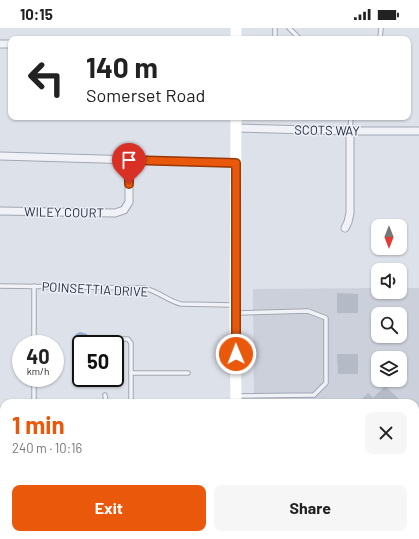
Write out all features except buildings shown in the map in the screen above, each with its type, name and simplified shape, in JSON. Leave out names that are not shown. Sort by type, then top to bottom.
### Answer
[{"type":"main road","points":[[236,123],[236,399]]},
{"type":"street","name":"SCOTS WAY","points":[[236,123],[350,131],[419,131]]},
{"type":"street","points":[[345,228],[350,213],[350,131]]},
{"type":"street","points":[[0,156],[236,163]]},
{"type":"street","name":"WILEY COURT","points":[[0,212],[115,213],[124,210],[129,202],[129,160]]},
{"type":"lane","points":[[289,28],[297,36]]},
{"type":"lane","points":[[350,131],[351,120]]},
{"type":"lane","name":"POINSETTIA DRIVE","points":[[0,286],[144,288],[152,290],[174,302],[181,304],[235,309],[308,311],[326,318],[326,383],[314,395],[252,399]]},
{"type":"lane","points":[[34,286],[34,335]]},
{"type":"lane","points":[[124,339],[128,339],[131,343],[131,399]]},
{"type":"lane","points":[[131,373],[188,373]]},
{"type":"lane","points":[[34,387],[34,399]]},
{"type":"shaded area","points":[[371,288],[371,299],[407,299],[407,288],[419,288],[419,399],[254,399],[253,289]]},
{"type":"water","points":[[80,332],[87,335],[76,335]]},
{"type":"route","points":[[129,184],[129,160],[236,163],[236,354]]}]
